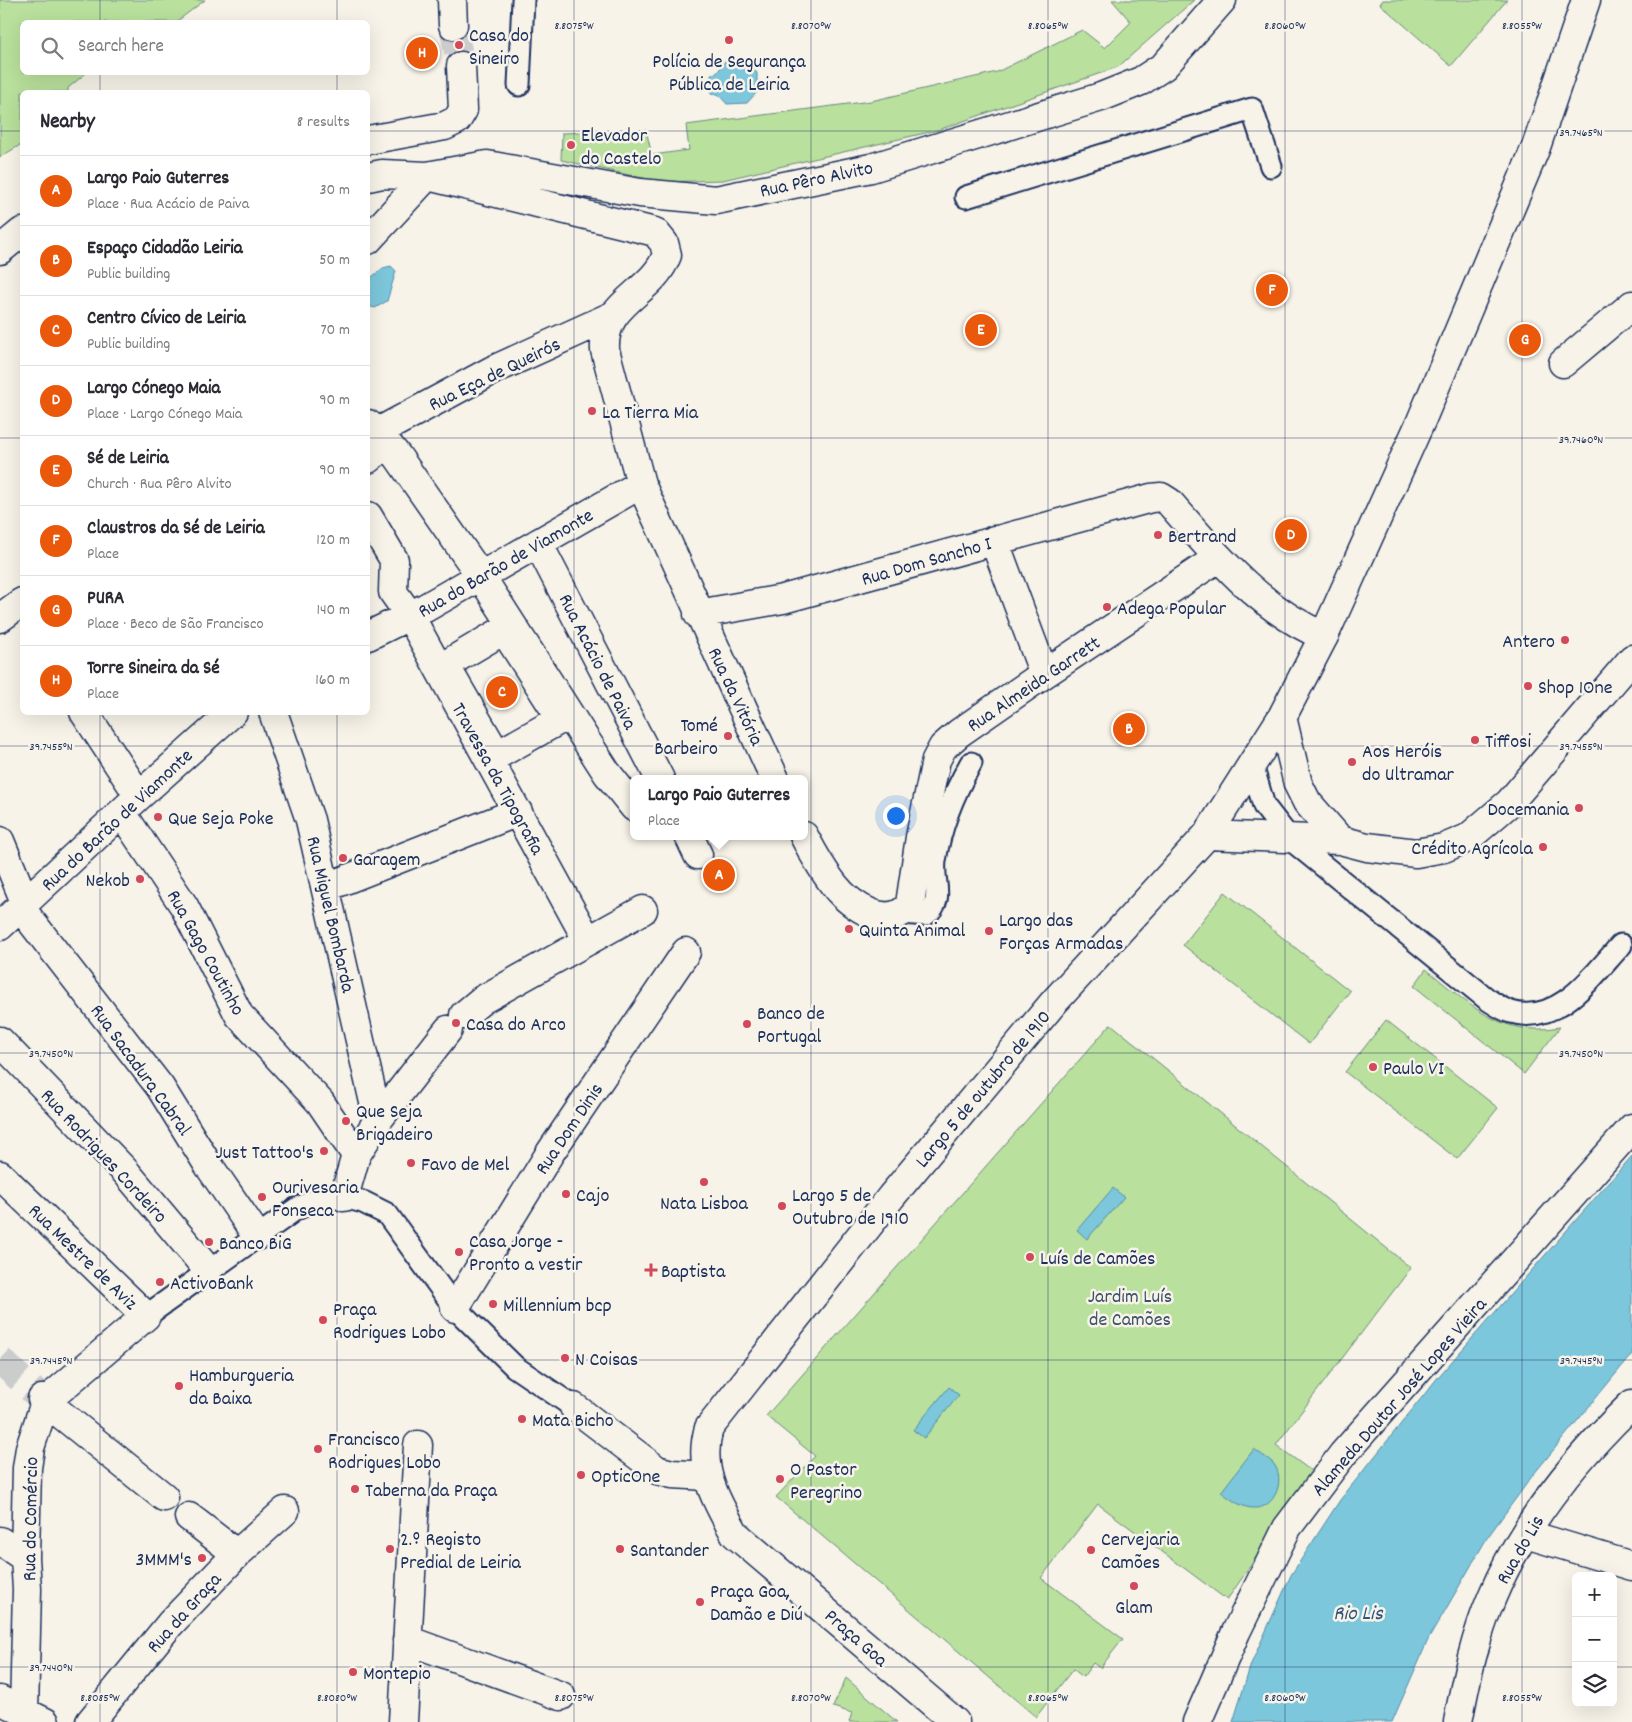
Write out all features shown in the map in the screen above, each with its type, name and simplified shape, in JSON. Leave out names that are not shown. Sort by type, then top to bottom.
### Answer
[{"type":"street","name":"Rua Pêro Alvito","points":[[370,177],[382,174],[427,176],[487,165],[640,193],[716,200],[871,168],[1101,97],[1141,81],[1164,66],[1222,0]]},
{"type":"street","name":"Largo 5 de outubro de 1910","points":[[735,1534],[714,1497],[708,1476],[705,1443],[709,1428],[891,1197],[1054,1002],[1207,835],[1282,717],[1324,636],[1421,421],[1536,147],[1586,0]]},
{"type":"street","points":[[370,140],[445,126],[457,120],[463,110],[461,66]]},
{"type":"street","points":[[370,238],[427,176],[655,232],[660,236],[667,249],[665,262],[653,278],[612,316]]},
{"type":"street","points":[[0,239],[20,232]]},
{"type":"street","points":[[0,250],[20,233]]},
{"type":"street","points":[[1562,363],[1632,305]]},
{"type":"street","name":"Rua Eça de Queirós","points":[[375,440],[493,370],[612,316]]},
{"type":"street","name":"Rua da Vitória","points":[[612,316],[604,340],[605,350],[641,484],[698,614],[773,775]]},
{"type":"street","points":[[375,440],[480,575],[607,773],[630,802]]},
{"type":"street","name":"Rua do Barão de Viamonte","points":[[370,635],[410,616],[641,484]]},
{"type":"street","name":"Rua Dom Sancho I","points":[[698,614],[783,599],[1152,498],[1166,499],[1218,558]]},
{"type":"street","name":"Travessa da Tipografia","points":[[370,519],[394,560],[393,592],[410,616],[588,941]]},
{"type":"street","points":[[994,540],[1044,674]]},
{"type":"street","name":"Rua Acácio de Paiva","points":[[538,544],[658,775]]},
{"type":"street","points":[[1218,558],[1280,612],[1305,628],[1324,636]]},
{"type":"street","name":"Rua Almeida Garrett","points":[[904,913],[910,904],[917,856],[936,760],[943,747],[959,733],[1044,674],[1218,558]]},
{"type":"street","points":[[0,618],[20,603]]},
{"type":"street","points":[[504,630],[561,718],[497,755],[445,665],[504,630]]},
{"type":"street","points":[[1207,835],[1340,840],[1367,848],[1416,853],[1444,848],[1468,838],[1509,803],[1632,659]]},
{"type":"street","name":"Rua Gago Coutinho","points":[[86,715],[239,1014],[320,1102],[356,1155]]},
{"type":"street","name":"Rua do Barão de Viamonte","points":[[0,926],[130,804],[230,715]]},
{"type":"street","name":"Rua Miguel Bombarda","points":[[274,715],[310,820],[327,887],[378,1120]]},
{"type":"street","points":[[1282,717],[1298,784],[1313,810],[1340,840]]},
{"type":"street","points":[[327,887],[518,812]]},
{"type":"street","name":"Rua Sacadura Cabral","points":[[0,840],[23,904],[160,1087],[207,1162],[257,1236]]},
{"type":"street","points":[[807,840],[836,887],[869,913],[881,917],[893,917],[904,913]]},
{"type":"street","points":[[344,1197],[356,1155],[378,1120],[456,1022],[482,1000],[643,910]]},
{"type":"street","name":"Rua Dom Dinis","points":[[456,1308],[550,1153],[686,952]]},
{"type":"street","name":"Rua Rodrigues Cordeiro","points":[[0,1041],[124,1171],[208,1270]]},
{"type":"street","name":"Alameda Doutor José Lopes Vieira","points":[[1198,1722],[1236,1632],[1287,1528],[1342,1454],[1632,1128]]},
{"type":"street","name":"Rua Mestre de Aviz","points":[[0,1175],[146,1316]]},
{"type":"street","points":[[146,1316],[43,1401],[164,1497]]},
{"type":"street","name":"Rua do Comércio","points":[[23,1711],[27,1589],[25,1558],[27,1468],[30,1448],[43,1401]]},
{"type":"street","name":"Rua do Lis","points":[[1458,1722],[1469,1663],[1492,1597],[1526,1534],[1582,1459],[1632,1404]]},
{"type":"street","points":[[574,1407],[657,1470],[672,1474],[708,1476]]},
{"type":"street","points":[[403,1722],[418,1445]]},
{"type":"street","name":"Rua da Graça","points":[[90,1722],[170,1624],[237,1554],[285,1511]]},
{"type":"street","points":[[190,1517],[237,1554]]},
{"type":"street","name":"Praça Goa","points":[[735,1534],[955,1722]]},
{"type":"street","points":[[1526,1534],[1632,1566]]},
{"type":"street","points":[[0,1540],[25,1558]]},
{"type":"street","points":[[407,1640],[561,1696]]},
{"type":"lane","points":[[520,85],[523,0]]},
{"type":"lane","points":[[966,197],[1252,109],[1271,166]]},
{"type":"lane","points":[[904,913],[925,915],[934,909],[937,897],[934,863],[957,787],[971,763]]},
{"type":"lane","points":[[1252,765],[1264,806],[1289,838],[1487,999],[1510,1012],[1536,1014],[1552,1010],[1567,1002],[1621,945]]},
{"type":"lane","points":[[146,1316],[296,1209],[318,1199],[344,1197],[364,1202],[387,1214],[456,1308],[515,1367],[574,1407]]},
{"type":"green space","points":[[0,0],[205,0],[179,20],[20,20],[20,75],[84,75],[68,90],[20,90],[20,145],[0,157]]},
{"type":"green space","points":[[1112,0],[1194,0],[1118,67],[938,130],[723,180],[661,182],[561,160],[562,133],[646,130],[652,155],[689,150],[686,125],[871,101],[997,72],[1082,30],[1105,48],[1131,22]]},
{"type":"green space","points":[[1383,0],[1507,0],[1451,66],[1380,4]]},
{"type":"green space","points":[[1225,892],[1350,991],[1309,1044],[1183,945]]},
{"type":"green space","points":[[1426,969],[1472,1006],[1502,1023],[1520,1028],[1560,1027],[1524,1074],[1414,986]]},
{"type":"green space","points":[[1386,1020],[1498,1108],[1457,1159],[1345,1072]]},
{"type":"green space","name":"Jardim Luís de Camões","points":[[1111,1024],[1411,1268],[1276,1445],[1314,1473],[1227,1600],[1098,1504],[1041,1578],[1123,1639],[1100,1668],[1093,1663],[1083,1677],[1073,1669],[1036,1717],[776,1497],[815,1456],[766,1416]]},
{"type":"green space","points":[[846,1678],[897,1722],[849,1722],[852,1713],[833,1707]]},
{"type":"water","points":[[746,60],[757,73],[757,92],[747,103],[727,104],[718,94],[711,94],[711,74],[717,73],[725,61]]},
{"type":"water","points":[[391,266],[396,271],[387,301],[375,308],[370,307],[370,278],[383,268]]},
{"type":"water","name":"Rio Lis","points":[[1632,1156],[1632,1354],[1533,1475],[1487,1538],[1428,1640],[1392,1722],[1233,1722],[1251,1664],[1291,1575],[1340,1500],[1439,1376]]},
{"type":"water","points":[[1113,1188],[1124,1197],[1087,1239],[1077,1230]]},
{"type":"water","points":[[949,1387],[959,1395],[924,1438],[913,1430]]},
{"type":"water","points":[[1254,1449],[1273,1463],[1279,1476],[1279,1484],[1274,1497],[1269,1503],[1251,1508],[1241,1505],[1221,1492]]},
{"type":"tunnel","points":[[453,25],[461,66]]},
{"type":"tunnel","points":[[0,1360],[42,1399]]},
{"type":"place","name":"Polícia de Segurança Pública de Leiria","points":[[729,40]]},
{"type":"place","name":"Casa do Sineiro","points":[[459,45]]},
{"type":"place","name":"Torre Sineira da Sé","points":[[422,53]]},
{"type":"place","name":"Elevador do Castelo","points":[[571,145]]},
{"type":"place","name":"Claustros da Sé de Leiria","points":[[1272,290]]},
{"type":"place","name":"Sé de Leiria","points":[[981,330]]},
{"type":"place","name":"PURA","points":[[1525,340]]},
{"type":"place","name":"La Tierra Mia","points":[[592,411]]},
{"type":"place","name":"Bertrand","points":[[1158,535]]},
{"type":"place","name":"Largo Cónego Maia","points":[[1291,535]]},
{"type":"place","name":"Adega Popular","points":[[1107,607]]},
{"type":"place","name":"Antero","points":[[1565,640]]},
{"type":"place","name":"Shop 1One","points":[[1528,686]]},
{"type":"place","name":"Centro Cívico de Leiria","points":[[502,692]]},
{"type":"place","name":"Espaço Cidadão Leiria","points":[[1129,729]]},
{"type":"place","name":"Tomé Barbeiro","points":[[728,736]]},
{"type":"place","name":"Tiffosi","points":[[1475,740]]},
{"type":"place","name":"Aos Heróis do Ultramar","points":[[1352,762]]},
{"type":"place","name":"Docemania","points":[[1579,808]]},
{"type":"place","name":"Que Seja Poke","points":[[158,817]]},
{"type":"place","name":"Crédito Agrícola","points":[[1543,847]]},
{"type":"place","name":"Garagem","points":[[343,858]]},
{"type":"place","name":"Largo Paio Guterres","points":[[719,875]]},
{"type":"place","name":"Nekob","points":[[140,879]]},
{"type":"place","name":"Quinta Animal","points":[[849,929]]},
{"type":"place","name":"Largo das Forças Armadas","points":[[989,931]]},
{"type":"place","name":"Casa do Arco","points":[[456,1023]]},
{"type":"place","name":"Banco de Portugal","points":[[747,1024]]},
{"type":"place","name":"Paulo VI","points":[[1373,1067]]},
{"type":"place","name":"Que Seja Brigadeiro","points":[[346,1121]]},
{"type":"place","name":"Just Tattoo's","points":[[324,1151]]},
{"type":"place","name":"Favo de Mel","points":[[411,1163]]},
{"type":"place","name":"Nata Lisboa","points":[[704,1182]]},
{"type":"place","name":"Cajo","points":[[566,1194]]},
{"type":"place","name":"Ourivesaria Fonseca","points":[[262,1197]]},
{"type":"place","name":"Largo 5 de Outubro de 1910","points":[[782,1206]]},
{"type":"place","name":"Banco BiG","points":[[209,1242]]},
{"type":"place","name":"Casa Jorge - Pronto a vestir","points":[[459,1252]]},
{"type":"place","name":"Luís de Camões","points":[[1030,1257]]},
{"type":"place","name":"Baptista","points":[[651,1270]]},
{"type":"place","name":"ActivoBank","points":[[160,1282]]},
{"type":"place","name":"Millennium bcp","points":[[493,1304]]},
{"type":"place","name":"Praça Rodrigues Lobo","points":[[323,1320]]},
{"type":"place","name":"N Coisas","points":[[565,1358]]},
{"type":"place","name":"Hamburgueria da Baixa","points":[[179,1386]]},
{"type":"place","name":"Mata Bicho","points":[[522,1419]]},
{"type":"place","name":"Francisco Rodrigues Lobo","points":[[318,1449]]},
{"type":"place","name":"OpticOne","points":[[581,1475]]},
{"type":"place","name":"O Pastor Peregrino","points":[[780,1479]]},
{"type":"place","name":"Taberna da Praça","points":[[355,1489]]},
{"type":"place","name":"2.º Registo Predial de Leiria","points":[[390,1549]]},
{"type":"place","name":"Santander","points":[[620,1549]]},
{"type":"place","name":"Cervejaria Camões","points":[[1091,1550]]},
{"type":"place","name":"3MMM's","points":[[202,1558]]},
{"type":"place","name":"Glam","points":[[1134,1586]]},
{"type":"place","name":"Praça Goa, Damão e Diú","points":[[700,1602]]},
{"type":"place","name":"Montepio","points":[[353,1672]]}]
